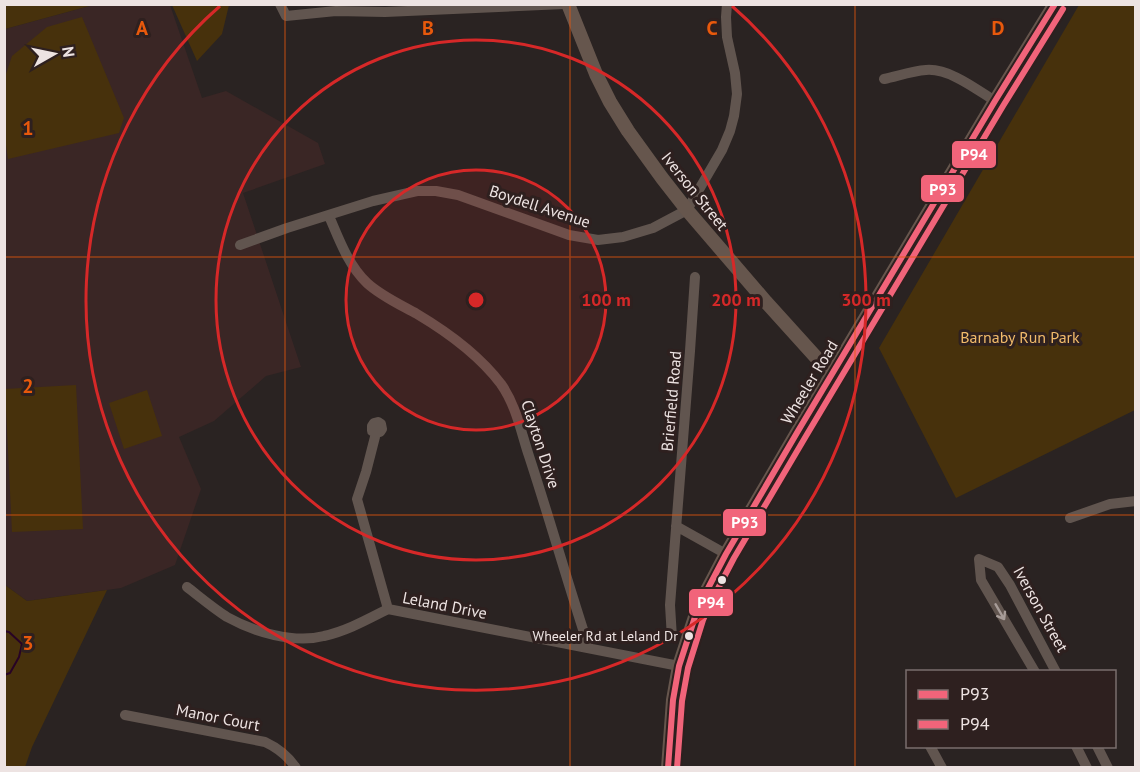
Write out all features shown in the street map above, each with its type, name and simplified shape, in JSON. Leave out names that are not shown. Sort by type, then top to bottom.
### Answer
[{"type":"main road","name":"Iverson Street","points":[[566,4],[610,102],[648,159],[687,210],[832,375]]},
{"type":"main road","name":"Wheeler Road","points":[[668,768],[673,700],[679,666],[695,617],[726,554],[1055,4]]},
{"type":"street","points":[[280,4],[286,16],[336,11],[385,12],[464,6],[566,4]]},
{"type":"street","points":[[687,210],[722,150],[735,116],[737,94],[727,37],[727,4]]},
{"type":"street","points":[[884,79],[927,70],[938,70],[958,78],[995,101]]},
{"type":"street","name":"Boydell Avenue","points":[[240,245],[373,201],[417,191],[436,191],[468,198],[569,235],[598,240],[640,233],[687,210]]},
{"type":"street","name":"Clayton Drive","points":[[329,216],[351,263],[366,283],[466,347],[483,363],[510,398],[589,648]]},
{"type":"street","name":"Brierfield Road","points":[[672,638],[670,613],[695,277]]},
{"type":"street","points":[[376,433],[357,499],[388,609]]},
{"type":"street","points":[[1070,518],[1110,504],[1136,501]]},
{"type":"street","points":[[676,526],[726,554]]},
{"type":"street","name":"Iverson Street","points":[[1034,670],[981,580],[979,559],[998,567],[1055,670]]},
{"type":"street","name":"Leland Drive","points":[[187,587],[228,617],[256,629],[293,638],[314,639],[326,636],[363,622],[388,609],[679,666]]},
{"type":"street","name":"Manor Court","points":[[125,715],[265,742],[284,753],[296,768]]},
{"type":"street","points":[[930,748],[940,767]]},
{"type":"street","points":[[1077,748],[1087,768]]},
{"type":"street","points":[[1097,748],[1108,768]]},
{"type":"shaded area","points":[[93,5],[170,5],[202,98],[226,91],[318,143],[325,164],[243,193],[301,367],[266,376],[214,421],[179,437],[201,489],[175,565],[121,588],[27,601],[5,585],[5,29]]},
{"type":"green space","points":[[5,4],[93,4],[93,5],[5,29]]},
{"type":"green space","points":[[172,5],[229,5],[222,34],[197,61]]},
{"type":"green space","name":"Barnaby Run Park","points":[[1079,5],[1135,5],[1135,410],[956,498],[879,348]]},
{"type":"green space","points":[[82,17],[124,118],[119,133],[8,159],[5,138],[4,80],[12,56],[47,27]]},
{"type":"green space","points":[[76,385],[83,529],[12,532],[5,389]]},
{"type":"green space","points":[[147,390],[162,436],[124,449],[109,403]]},
{"type":"green space","points":[[5,585],[27,601],[107,590],[32,747],[25,767],[5,767]]},
{"type":"waterway","points":[[4,631],[9,632],[22,644],[19,657],[10,673],[4,675]]},
{"type":"transit line","name":"P93","points":[[668,768],[673,700],[679,666],[705,594],[798,431],[1055,4]]},
{"type":"transit line","name":"P94","points":[[677,768],[682,701],[688,668],[703,620],[713,598],[806,436],[1063,9]]},
{"type":"place","name":"Wheeler Rd at Leland Dr","points":[[689,636]]}]
